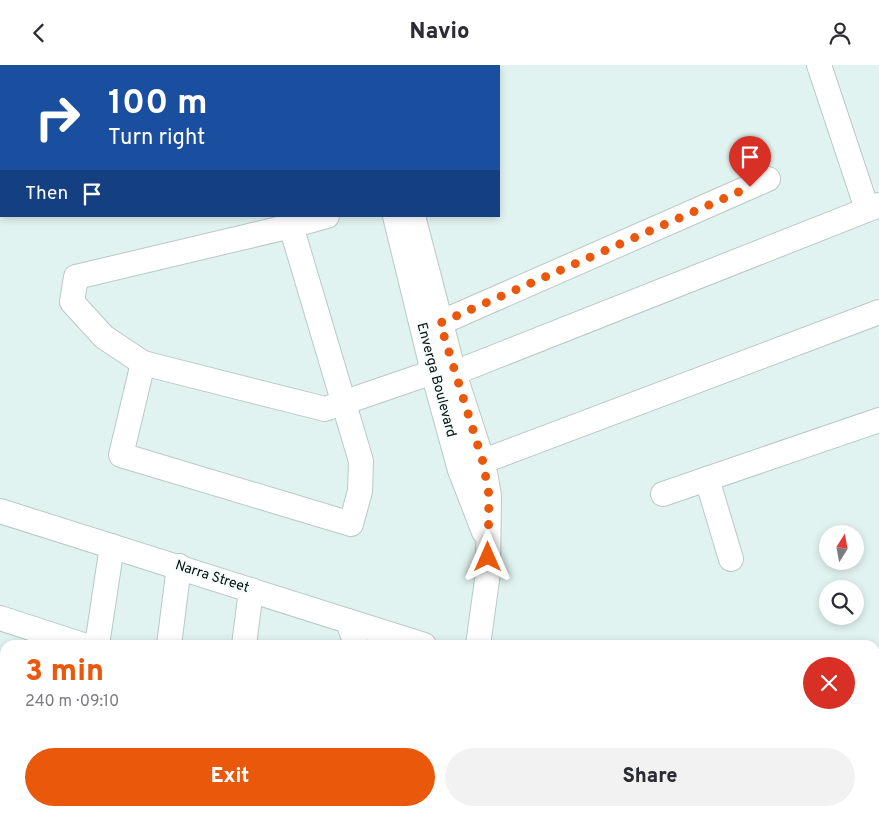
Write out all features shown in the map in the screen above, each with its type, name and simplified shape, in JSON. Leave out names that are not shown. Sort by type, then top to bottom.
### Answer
[{"type":"street","points":[[323,217],[76,277],[72,302],[104,337],[143,363],[325,409],[443,372],[873,207],[819,65]]},
{"type":"street","points":[[440,323],[768,179]]},
{"type":"street","name":"Enverga Boulevard","points":[[395,217],[443,372],[483,462],[489,495],[488,573],[479,640]]},
{"type":"street","name":"Enverga Boulevard","points":[[413,217],[440,323],[443,372],[460,471],[487,541]]},
{"type":"street","points":[[143,363],[121,455],[351,524],[360,491],[361,461],[291,226]]},
{"type":"street","points":[[460,471],[879,312]]},
{"type":"street","points":[[663,494],[879,420]]},
{"type":"street","points":[[707,479],[731,559]]},
{"type":"street","name":"Narra Street","points":[[0,511],[408,640]]},
{"type":"street","points":[[98,640],[112,546]]},
{"type":"street","points":[[170,640],[179,566]]},
{"type":"street","points":[[245,640],[251,590]]},
{"type":"street","points":[[0,618],[68,640]]},
{"type":"street","points":[[348,621],[354,640]]},
{"type":"route","points":[[488,557],[489,495],[483,462],[440,323],[750,187]]}]
